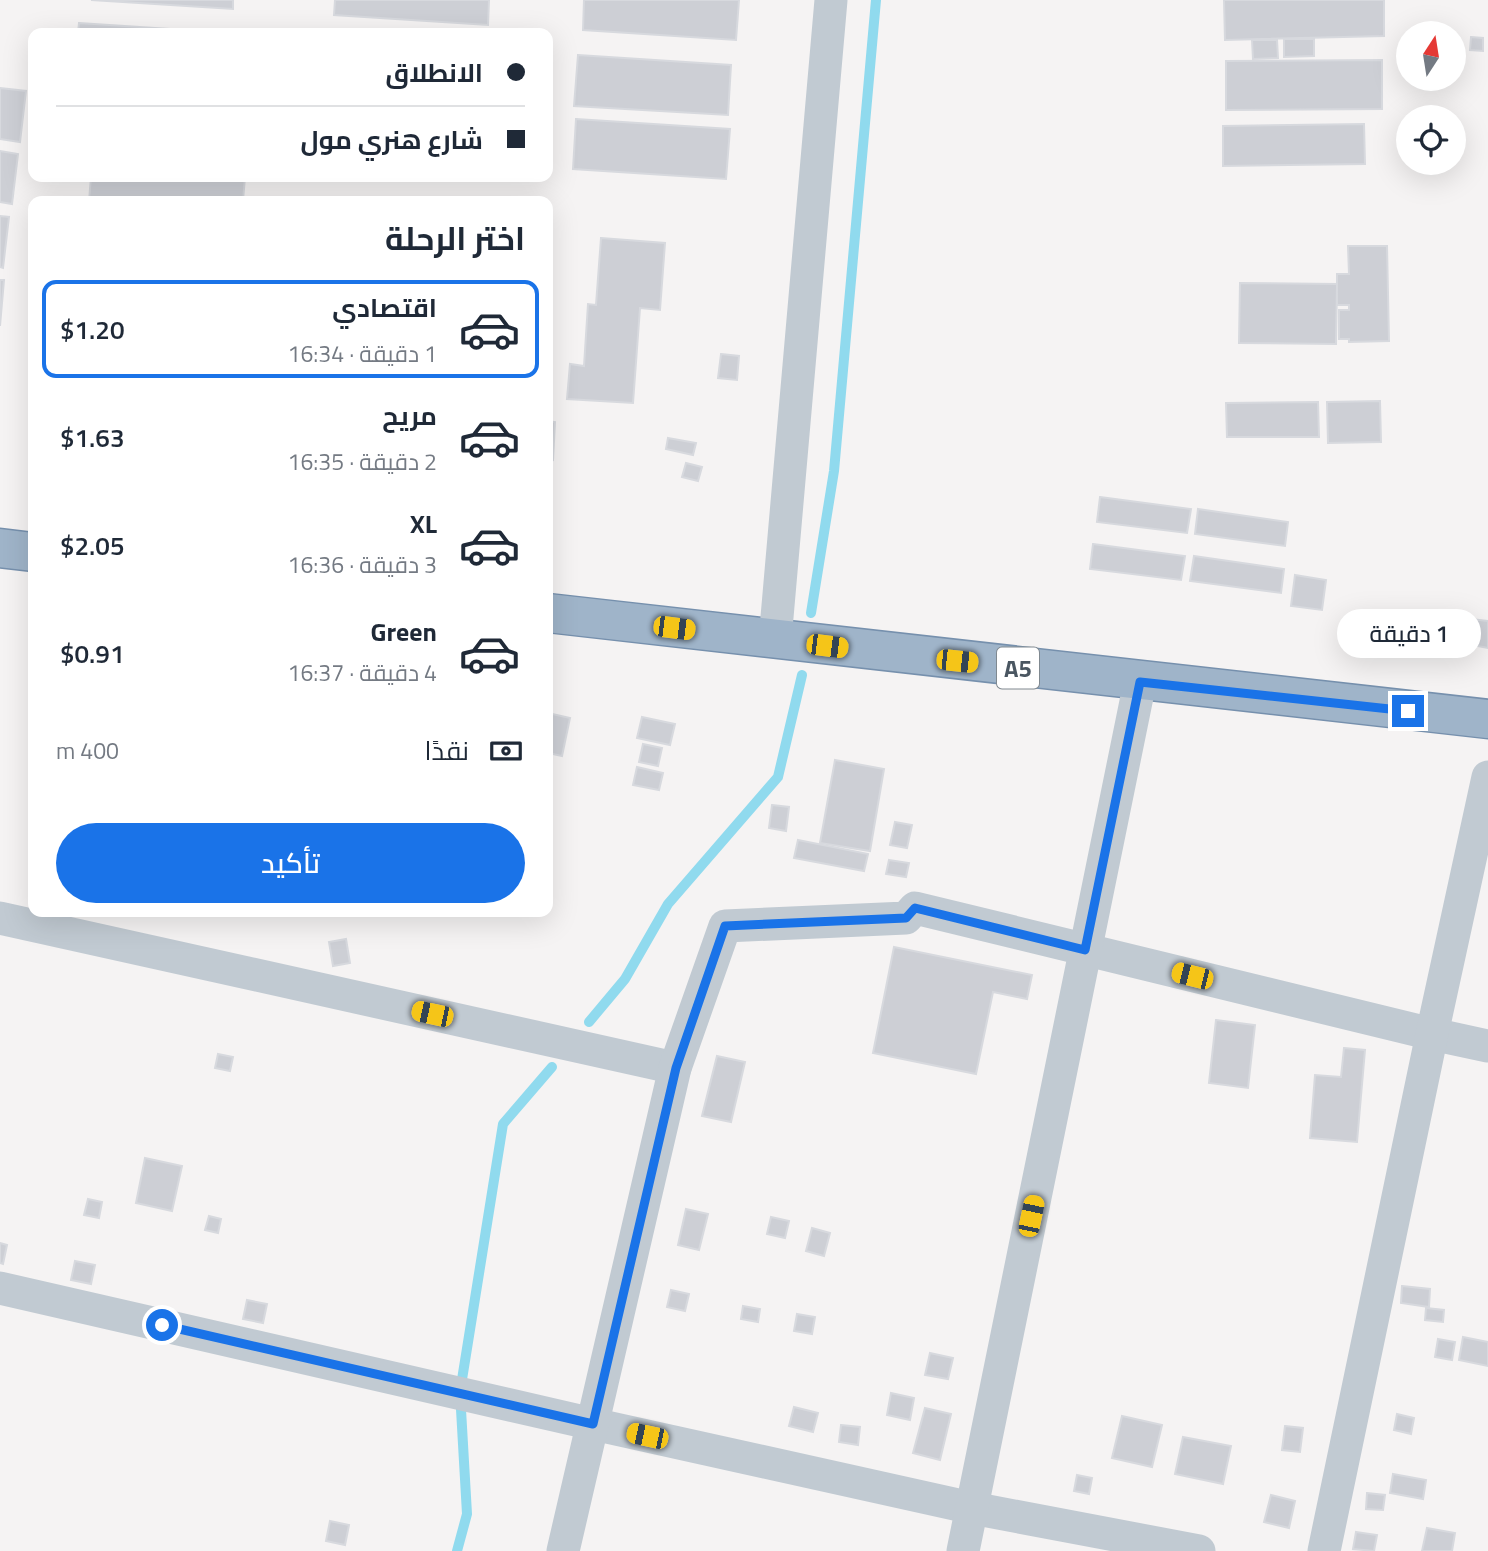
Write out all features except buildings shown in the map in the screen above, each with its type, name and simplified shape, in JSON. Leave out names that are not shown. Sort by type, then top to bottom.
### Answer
[{"type":"highway","points":[[0,548],[28,551]]},
{"type":"highway","name":"A5","points":[[553,614],[1140,682],[1488,719]]},
{"type":"street","points":[[775,640],[831,0]]},
{"type":"street","points":[[963,1551],[1140,682]]},
{"type":"street","points":[[1324,1551],[1488,777]]},
{"type":"street","points":[[563,1551],[676,1068],[725,926],[906,918],[915,908],[1488,1046]]},
{"type":"street","points":[[0,918],[676,1068]]},
{"type":"street","points":[[0,1288],[972,1508],[1199,1551]]},
{"type":"waterway","points":[[811,613],[834,471],[876,0]]},
{"type":"waterway","points":[[589,1022],[625,979],[668,904],[778,777],[802,675]]},
{"type":"waterway","points":[[457,1551],[467,1514],[460,1392],[503,1124],[552,1067]]},
{"type":"route","points":[[162,1325],[593,1424],[676,1068],[725,926],[906,918],[915,908],[1085,950],[1140,682],[1408,711]]}]
